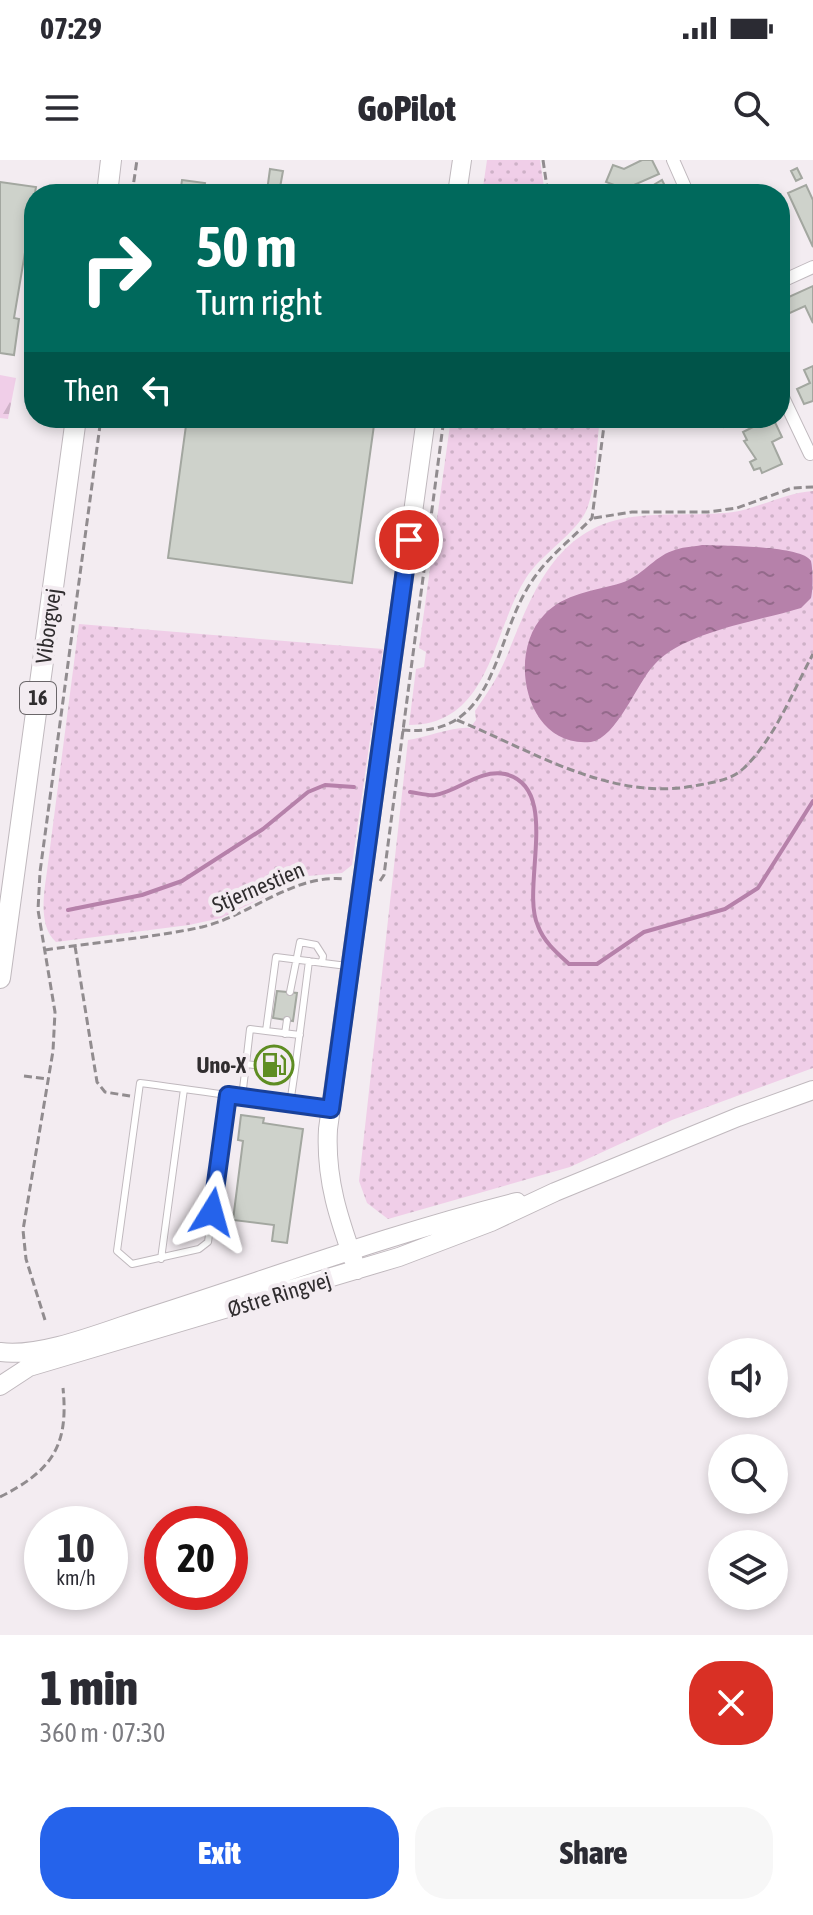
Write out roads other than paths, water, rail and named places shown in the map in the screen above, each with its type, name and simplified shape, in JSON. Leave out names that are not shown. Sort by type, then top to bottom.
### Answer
[{"type":"main road","points":[[108,184],[111,160]]},
{"type":"main road","name":"Viborgvej","points":[[0,978],[75,428]]},
{"type":"street","points":[[458,184],[462,160]]},
{"type":"street","points":[[673,160],[684,184]]},
{"type":"street","points":[[790,277],[813,267]]},
{"type":"street","points":[[790,411],[811,453],[796,461]]},
{"type":"street","points":[[357,1270],[331,1197],[326,1162],[425,428]]},
{"type":"street","name":"Østre Ringvej","points":[[0,1386],[29,1367],[357,1270],[491,1222],[555,1192],[813,1090]]},
{"type":"street","name":"Østre Ringvej","points":[[0,1352],[24,1353],[110,1329],[350,1249],[555,1192]]},
{"type":"lane","points":[[290,992],[300,942],[316,945],[323,956],[322,963]]},
{"type":"lane","points":[[266,1031],[276,957],[351,967]]},
{"type":"lane","points":[[290,1104],[309,961]]},
{"type":"lane","points":[[285,1034],[287,1020]]},
{"type":"lane","points":[[242,1097],[250,1029],[300,1035]]},
{"type":"lane","points":[[246,1064],[295,1070]]},
{"type":"lane","points":[[228,1095],[208,1242],[199,1249],[132,1264],[117,1251],[140,1083],[331,1109]]},
{"type":"lane","points":[[161,1259],[184,1089]]},
{"type":"water","points":[[702,545],[778,549],[805,556],[812,565],[811,598],[801,608],[703,636],[668,653],[648,672],[618,720],[600,738],[591,742],[569,740],[551,731],[538,715],[529,696],[525,674],[526,652],[532,632],[544,615],[570,597],[628,580],[665,554]]},
{"type":"waterway","points":[[410,792],[435,795],[496,773],[522,783],[532,798],[536,818],[533,888],[538,926],[547,942],[569,964],[597,964],[644,932],[725,909],[758,888],[813,801]]},
{"type":"waterway","points":[[68,910],[142,895],[182,881],[263,829],[308,792],[325,785],[354,787]]},
{"type":"place","name":"Uno-X","points":[[274,1065]]}]
